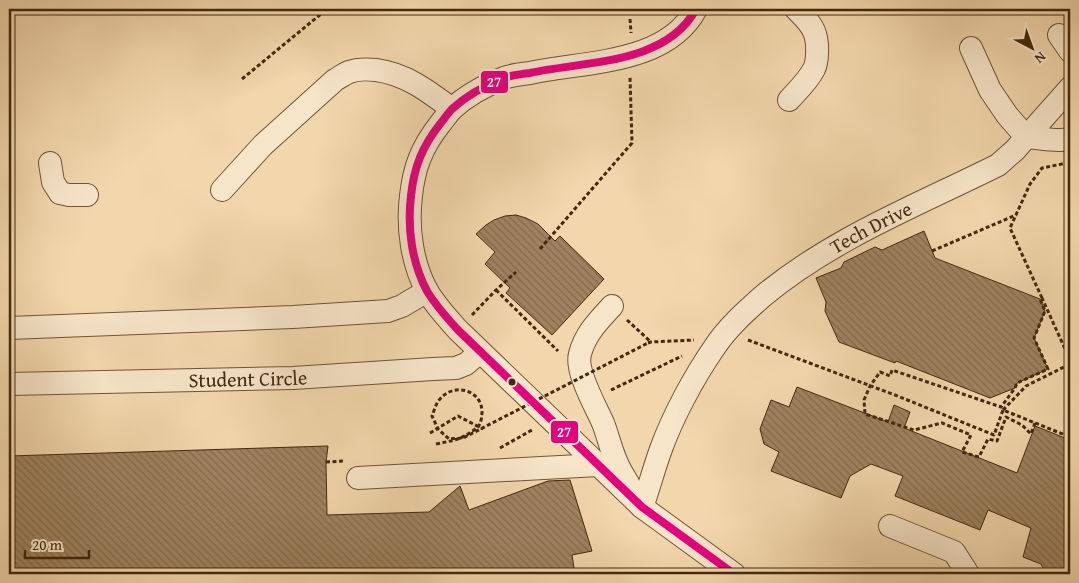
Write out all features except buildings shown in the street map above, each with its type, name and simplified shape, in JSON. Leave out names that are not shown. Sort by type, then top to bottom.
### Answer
[{"type":"street","points":[[696,9],[692,17],[678,32],[655,47],[614,60],[536,71],[505,78],[475,93],[452,109],[431,135],[418,158],[412,183],[409,212],[411,244],[419,272],[427,291],[442,312],[480,352],[642,507],[726,572]]},
{"type":"street","points":[[789,100],[809,77],[817,61],[815,34],[805,17],[796,9]]},
{"type":"street","points":[[971,48],[990,90],[1007,115],[1026,137],[1070,139]]},
{"type":"street","points":[[222,190],[263,145],[335,80],[348,72],[362,69],[374,70],[402,77],[426,90],[452,109]]},
{"type":"street","name":"Tech Drive","points":[[642,507],[676,414],[714,347],[743,313],[806,264],[870,227],[998,165],[1015,150],[1070,88]]},
{"type":"street","points":[[50,163],[53,182],[60,193],[87,196]]},
{"type":"street","points":[[9,328],[293,317],[388,311],[402,306],[427,291]]},
{"type":"street","points":[[612,306],[593,326],[585,340],[579,356],[580,369],[603,422],[617,465],[642,507]]},
{"type":"street","name":"Student Circle","points":[[9,384],[293,378],[456,368],[466,364],[480,352]]},
{"type":"street","points":[[358,478],[598,465]]},
{"type":"street","points":[[890,526],[954,552],[968,574]]},
{"type":"path","points":[[242,79],[327,9]]},
{"type":"path","points":[[540,249],[632,143],[630,74]]},
{"type":"path","points":[[725,333],[738,336],[870,386],[994,435],[1003,410],[1026,386],[1070,362],[1010,228],[1030,184],[1042,168],[1070,163]]},
{"type":"path","points":[[932,250],[1016,215]]},
{"type":"path","points":[[458,330],[516,272]]},
{"type":"path","points":[[496,290],[562,355]]},
{"type":"path","points":[[1035,423],[1031,434],[1022,425],[1006,417],[997,441],[988,439],[979,457],[962,452],[971,434],[942,423],[914,430],[865,414],[864,400],[870,386],[880,372],[890,376],[892,370],[1001,407],[1017,383],[1048,369],[1034,338],[1045,311],[1040,299],[1042,298]]},
{"type":"path","points":[[636,328],[649,343]]},
{"type":"path","points":[[436,444],[457,440],[463,437],[478,427],[482,418],[482,406],[476,396],[467,390],[457,389],[448,392],[440,399],[432,416],[438,429],[449,439],[456,438],[463,438],[649,343],[696,340]]},
{"type":"path","points":[[1003,410],[1070,437]]},
{"type":"path","points":[[430,433],[458,416],[483,429]]},
{"type":"transit line","name":"27","points":[[696,9],[682,27],[665,41],[645,51],[598,62],[507,77],[483,87],[458,104],[449,112],[434,133],[420,158],[414,176],[411,196],[410,233],[414,257],[427,291],[458,330],[642,507],[734,574]]}]
